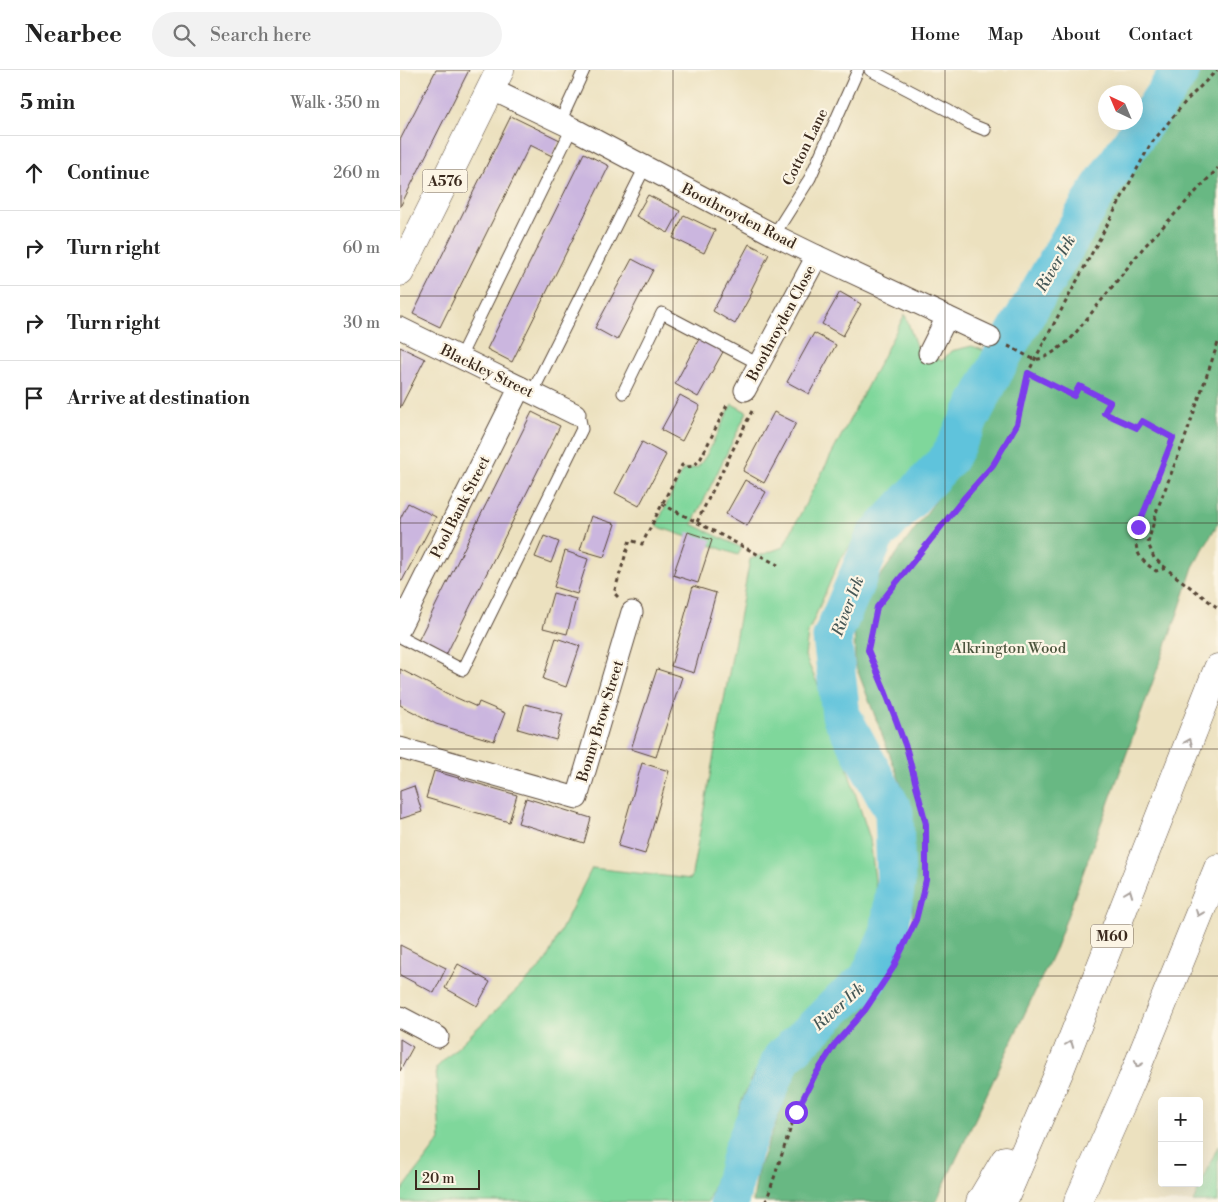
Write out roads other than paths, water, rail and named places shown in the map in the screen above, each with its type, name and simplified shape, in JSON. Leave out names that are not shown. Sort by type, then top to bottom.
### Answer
[{"type":"main road","name":"A576","points":[[400,272],[496,79]]},
{"type":"main road","name":"M60","points":[[1003,1202],[1060,1070],[1218,668]]},
{"type":"main road","points":[[1078,1202],[1131,1082],[1218,868]]},
{"type":"main road","name":"M60","points":[[980,1202],[1060,1070]]},
{"type":"street","name":"Boothroyden Road","points":[[496,79],[566,125],[774,235],[990,337]]},
{"type":"street","name":"Boothroyden Close","points":[[745,390],[817,256]]},
{"type":"street","points":[[929,353],[947,317]]},
{"type":"street","name":"Blackley Street","points":[[400,328],[575,414]]},
{"type":"street","name":"Pool Bank Street","points":[[400,628],[526,390]]},
{"type":"street","name":"Bonny Brow Street","points":[[400,748],[577,798],[632,612]]},
{"type":"street","points":[[400,1017],[438,1037]]},
{"type":"lane","points":[[460,358],[566,125],[584,70]]},
{"type":"lane","name":"Cotton Lane","points":[[774,235],[810,178],[858,70]]},
{"type":"lane","points":[[870,70],[970,124],[985,130]]},
{"type":"lane","points":[[526,390],[645,167]]},
{"type":"lane","points":[[623,393],[662,313],[759,364]]},
{"type":"lane","points":[[400,637],[463,670],[582,429],[580,419],[575,414]]},
{"type":"waterway","name":"River Irk","points":[[729,1202],[743,1149],[782,1058],[836,1006],[868,979],[889,934],[896,882],[894,812],[841,715],[832,637],[875,537],[949,458],[1007,347],[1099,189],[1181,70]]},
{"type":"park label","name":"Alkrington Wood","points":[[1009,648]]}]
